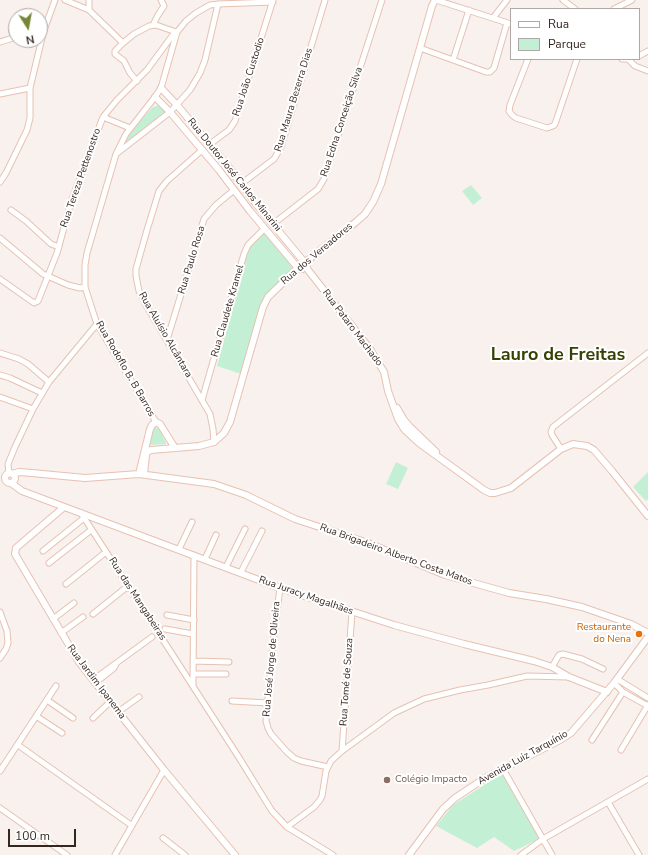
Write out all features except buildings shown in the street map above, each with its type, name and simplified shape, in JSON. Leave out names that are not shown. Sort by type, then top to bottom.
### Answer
[{"type":"street","points":[[48,17],[55,0]]},
{"type":"street","points":[[65,0],[89,10],[123,42]]},
{"type":"street","points":[[89,0],[89,10]]},
{"type":"street","points":[[137,81],[132,76],[124,61],[115,54],[115,51],[123,42],[134,34],[153,25],[164,6],[161,0]]},
{"type":"street","name":"Rua Maura Bezerra Dias","points":[[241,184],[274,159],[282,147],[324,0]]},
{"type":"street","name":"Rua Edna Conceição Silva","points":[[273,224],[318,189],[324,179],[382,0]]},
{"type":"street","points":[[420,48],[486,72],[492,70],[509,23],[436,0]]},
{"type":"street","name":"Rua dos Vereadores","points":[[214,442],[224,433],[230,422],[263,307],[268,297],[298,268],[356,222],[373,202],[381,184],[432,6],[436,0]]},
{"type":"street","points":[[493,18],[507,0]]},
{"type":"street","points":[[616,8],[632,0]]},
{"type":"street","name":"Rua Tereza Pettenostro","points":[[0,279],[34,303],[36,302],[48,277],[71,202],[103,118],[117,100],[147,70],[186,21],[196,13],[218,4],[273,1]]},
{"type":"street","name":"Rua João Custodio","points":[[210,144],[229,130],[235,122],[273,1]]},
{"type":"street","points":[[566,1],[575,8]]},
{"type":"street","points":[[116,154],[170,112],[190,90],[200,73],[205,60],[218,4]]},
{"type":"street","points":[[453,60],[469,10]]},
{"type":"street","points":[[153,25],[176,32]]},
{"type":"street","name":"Rua Rodoflo B. B Barros","points":[[156,422],[98,324],[89,302],[85,287],[85,276],[87,253],[116,154],[121,142],[130,128],[155,98],[161,88],[176,32]]},
{"type":"street","points":[[0,182],[27,130],[30,118],[30,88],[38,48]]},
{"type":"street","points":[[528,60],[510,105],[509,112],[516,118],[547,128],[555,124],[577,60]]},
{"type":"street","points":[[631,60],[635,66],[648,71]]},
{"type":"street","points":[[0,94],[30,88]]},
{"type":"street","name":"Rua Doutor José Carlos Minarini","points":[[161,88],[210,144],[257,205],[305,263]]},
{"type":"street","name":"Rua Doutor José Carlos Minarini","points":[[155,98],[170,112],[219,170],[264,229],[298,268]]},
{"type":"street","points":[[103,118],[130,128]]},
{"type":"street","name":"Rua Aluísio Alcântara","points":[[202,150],[167,180],[160,191],[136,269],[136,284],[210,414],[214,442]]},
{"type":"street","points":[[219,170],[227,165]]},
{"type":"street","name":"Rua Paulo Rosa","points":[[168,340],[204,220],[216,205],[234,190]]},
{"type":"street","points":[[250,211],[257,205]]},
{"type":"street","points":[[11,210],[26,221],[46,240],[58,247]]},
{"type":"street","name":"Rua Claudete Kramel","points":[[202,400],[244,254],[248,246],[264,229]]},
{"type":"street","points":[[0,238],[35,268],[48,277],[74,287],[85,287]]},
{"type":"street","name":"Rua Pataro Machado","points":[[305,263],[308,270],[379,361],[384,372],[388,391],[398,419],[407,428],[413,438],[434,455],[441,458]]},
{"type":"street","points":[[298,268],[308,270]]},
{"type":"street","points":[[9,479],[8,464],[33,409],[42,393],[49,382],[98,324]]},
{"type":"street","points":[[0,353],[19,359],[28,364],[49,382]]},
{"type":"street","points":[[561,448],[552,435],[551,432],[553,427],[648,353]]},
{"type":"street","points":[[0,375],[42,393]]},
{"type":"street","points":[[0,397],[33,409]]},
{"type":"street","points":[[141,474],[152,424],[156,422],[160,424],[175,448]]},
{"type":"street","name":"Rua Pataro Machado","points":[[407,428],[419,435],[441,458],[490,493],[495,493],[510,488],[561,448],[573,444],[587,446],[594,450],[648,516]]},
{"type":"street","points":[[413,438],[419,435]]},
{"type":"street","points":[[141,474],[147,452],[151,450],[199,446],[214,442]]},
{"type":"street","name":"Rua Brigadeiro Alberto Costa Matos","points":[[9,479],[19,472],[85,478],[141,474],[196,481],[226,488],[246,495],[295,519],[368,543],[445,575],[509,593],[582,607],[631,624],[648,633]]},
{"type":"street","name":"Rua Juracy Magalhães","points":[[9,479],[22,491],[64,507],[82,516],[226,566],[280,588],[352,612],[457,642],[534,660],[552,667],[569,677],[607,692]]},
{"type":"street","name":"Rua Jardim Ipanema","points":[[64,507],[15,550],[15,554],[79,662],[164,770],[234,855]]},
{"type":"street","points":[[43,550],[82,516]]},
{"type":"street","name":"Rua das Mangabeiras","points":[[82,516],[193,686],[272,811],[287,827],[333,855]]},
{"type":"street","points":[[179,549],[192,522]]},
{"type":"street","points":[[226,566],[245,529]]},
{"type":"street","points":[[49,563],[92,530]]},
{"type":"street","points":[[241,572],[262,531]]},
{"type":"street","points":[[204,559],[216,535]]},
{"type":"street","points":[[66,584],[106,552]]},
{"type":"street","points":[[193,686],[194,555]]},
{"type":"street","points":[[93,614],[128,586]]},
{"type":"street","name":"Rua José Jorge de Oliveira","points":[[280,588],[273,643],[266,721],[271,734],[294,758],[300,761],[328,766]]},
{"type":"street","points":[[53,619],[74,603]]},
{"type":"street","points":[[0,612],[8,637],[6,649],[0,658]]},
{"type":"street","name":"Rua Tomé de Souza","points":[[342,751],[352,612]]},
{"type":"street","points":[[167,615],[194,620]]},
{"type":"street","points":[[61,633],[83,617]]},
{"type":"street","points":[[165,629],[194,634]]},
{"type":"street","points":[[94,681],[114,668],[117,663],[152,637]]},
{"type":"street","name":"Avenida Luiz Tarquínio","points":[[409,855],[443,809],[455,798],[485,778],[560,740],[570,733],[616,681],[648,637]]},
{"type":"street","points":[[552,667],[559,655],[563,654],[582,659],[603,669]]},
{"type":"street","points":[[193,662],[229,662]]},
{"type":"street","points":[[193,674],[226,674]]},
{"type":"street","points":[[287,827],[314,807],[320,800],[328,766],[342,751],[394,713],[424,699],[445,693],[528,676],[569,677]]},
{"type":"street","points":[[616,681],[648,698]]},
{"type":"street","points":[[616,681],[624,692],[648,705],[621,750]]},
{"type":"street","points":[[0,771],[56,686]]},
{"type":"street","points":[[631,696],[636,691]]},
{"type":"street","points":[[592,740],[624,692]]},
{"type":"street","points":[[118,712],[139,697]]},
{"type":"street","points":[[47,700],[73,718]]},
{"type":"street","points":[[232,701],[268,703]]},
{"type":"street","points":[[93,718],[110,702]]},
{"type":"street","points":[[36,716],[62,733]]},
{"type":"street","points":[[18,745],[131,825]]},
{"type":"street","points":[[503,769],[552,855]]},
{"type":"street","points":[[115,855],[164,770]]},
{"type":"street","points":[[521,855],[543,839],[648,779]]},
{"type":"street","points":[[608,802],[639,855]]},
{"type":"street","points":[[0,808],[66,855]]},
{"type":"street","points":[[163,838],[185,855]]},
{"type":"green space","points":[[160,105],[167,112],[125,145],[125,138],[153,107]]},
{"type":"green space","points":[[471,185],[482,198],[473,205],[462,191]]},
{"type":"green space","points":[[263,228],[295,268],[268,294],[241,374],[217,366],[246,258],[253,242]]},
{"type":"green space","points":[[153,427],[159,428],[166,444],[149,445]]},
{"type":"green space","points":[[396,462],[408,468],[398,489],[386,484]]},
{"type":"green space","points":[[648,472],[648,499],[646,501],[633,487]]},
{"type":"green space","points":[[503,773],[539,839],[514,851],[494,837],[477,848],[436,826],[453,805]]},
{"type":"place","name":"Restaurante do Nena","points":[[639,634]]},
{"type":"place","name":"Colégio Impacto","points":[[387,780]]},
{"type":"district","name":"Lauro de Freitas","points":[[558,356]]}]
